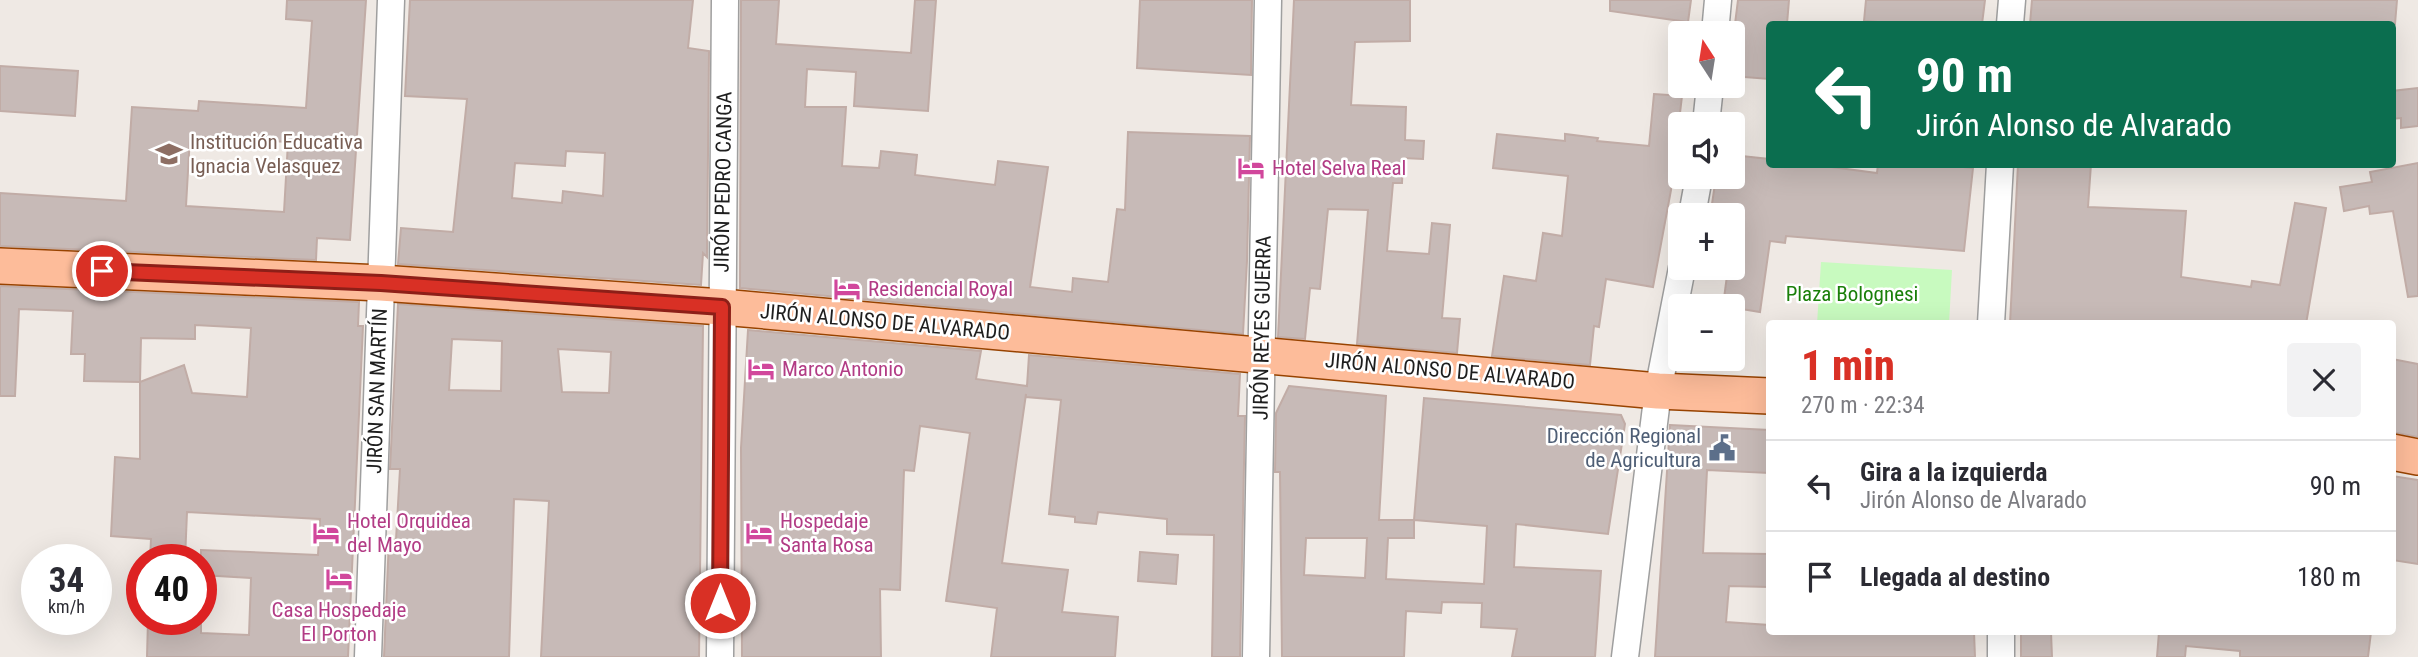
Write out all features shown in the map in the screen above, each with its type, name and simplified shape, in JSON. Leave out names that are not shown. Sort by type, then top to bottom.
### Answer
[{"type":"main road","name":"JIRÓN ALONSO DE ALVARADO","points":[[0,266],[381,283],[722,307],[1658,391],[1766,396]]},
{"type":"main road","points":[[2396,453],[2418,457]]},
{"type":"street","name":"JIRÓN SAN MARTÍN","points":[[368,657],[391,0]]},
{"type":"street","name":"JIRÓN PEDRO CANGA","points":[[720,657],[725,0]]},
{"type":"street","name":"JIRÓN REYES GUERRA","points":[[1256,657],[1268,0]]},
{"type":"street","points":[[1716,21],[1718,0]]},
{"type":"street","points":[[2010,21],[2012,0]]},
{"type":"street","points":[[1992,320],[2000,168]]},
{"type":"street","points":[[1625,657],[1658,391],[1680,280]]},
{"type":"street","points":[[2001,635],[2001,657]]},
{"type":"green space","name":"Plaza Bolognesi","points":[[1821,262],[1952,270],[1949,320],[1817,320]]},
{"type":"building","points":[[287,0],[366,0],[350,240],[317,238],[316,260],[0,246],[0,193],[126,201],[132,107],[198,111],[199,101],[306,108],[312,21],[286,19]],"holes":[[[190,136],[288,142],[284,212],[186,206]]]},
{"type":"building","points":[[410,0],[693,0],[688,48],[709,51],[707,257],[703,253],[701,285],[398,264],[401,228],[453,232],[467,99],[405,96]],"holes":[[[566,151],[605,153],[603,196],[563,191],[562,203],[512,198],[515,163],[565,166]]]},
{"type":"building","points":[[741,0],[779,0],[776,44],[911,53],[915,0],[936,0],[928,111],[854,106],[856,72],[807,69],[805,107],[846,107],[842,166],[879,168],[881,151],[917,155],[915,175],[995,185],[998,161],[1048,167],[1030,287],[1072,292],[1073,278],[1108,282],[1117,209],[1125,210],[1128,132],[1250,136],[1243,334],[740,288]]},
{"type":"building","points":[[1140,0],[1252,0],[1251,75],[1137,68]]},
{"type":"building","points":[[1294,0],[1410,0],[1410,41],[1355,42],[1351,105],[1406,107],[1405,140],[1424,141],[1423,159],[1403,158],[1402,183],[1393,183],[1387,251],[1429,254],[1432,223],[1450,225],[1442,318],[1460,319],[1457,353],[1357,344],[1368,210],[1328,209],[1320,289],[1310,288],[1305,339],[1278,337]]},
{"type":"building","points":[[1610,0],[1691,0],[1688,21],[1610,11]]},
{"type":"building","points":[[1738,0],[1789,0],[1787,21],[1766,21],[1766,79],[1745,77],[1745,21],[1735,21]]},
{"type":"building","points":[[1866,0],[1985,0],[1982,21],[1864,21]]},
{"type":"building","points":[[2032,0],[2397,0],[2395,21],[2030,21]]},
{"type":"building","points":[[0,66],[78,71],[75,116],[0,111]]},
{"type":"building","points":[[2418,88],[2418,126],[2401,128],[2401,118],[2396,119],[2396,91]]},
{"type":"building","points":[[1654,94],[1682,98],[1680,112],[1668,112],[1668,189],[1671,189],[1653,287],[1606,279],[1599,327],[1594,326],[1590,365],[1492,356],[1504,276],[1536,281],[1543,233],[1562,236],[1568,176],[1493,168],[1497,134],[1565,141],[1565,134],[1598,138],[1597,141],[1649,146]]},
{"type":"building","points":[[1745,156],[1766,159],[1766,168],[1839,168],[1877,173],[1878,168],[1973,168],[1964,251],[1786,236],[1785,243],[1770,241],[1760,312],[1745,310],[1745,294],[1725,294],[1726,280],[1745,280],[1745,203],[1712,203],[1714,189],[1745,189]]},
{"type":"building","points":[[2418,163],[2418,296],[2408,297],[2393,211],[2370,214],[2369,206],[2344,211],[2340,187],[2372,182],[2370,172]]},
{"type":"building","points":[[2018,168],[2091,168],[2088,207],[2186,211],[2181,277],[2251,287],[2252,281],[2280,285],[2295,203],[2326,208],[2307,320],[2010,320]]},
{"type":"building","points":[[0,286],[359,302],[358,326],[363,326],[348,657],[147,657],[148,635],[249,635],[251,578],[217,576],[217,551],[318,555],[320,519],[187,512],[186,544],[151,544],[151,539],[111,536],[115,457],[140,459],[140,382],[84,381],[85,354],[71,354],[73,311],[19,309],[15,396],[0,396]],"holes":[[[195,325],[251,328],[247,397],[192,393],[184,365],[140,382],[141,338],[195,339]]]},
{"type":"building","points":[[398,304],[703,326],[699,657],[541,657],[549,501],[514,499],[509,657],[384,657],[389,539],[396,540],[400,469],[390,469]],"holes":[[[452,339],[502,341],[501,391],[449,390]],[[558,349],[611,352],[609,393],[562,392]]]},
{"type":"building","points":[[748,330],[981,351],[976,379],[1027,386],[1029,355],[1240,374],[1238,416],[1245,416],[1240,657],[1212,657],[1214,535],[1167,534],[1167,519],[1098,512],[1096,524],[1075,522],[1075,517],[1049,514],[1061,400],[1026,397],[1026,394],[1002,563],[1068,570],[1062,612],[1118,617],[1115,657],[991,657],[997,608],[946,601],[970,433],[920,426],[914,471],[904,470],[900,590],[880,589],[881,657],[742,657],[741,448]]},
{"type":"building","points":[[2396,360],[2418,364],[2418,437],[2396,433]]},
{"type":"building","points":[[1289,386],[1386,396],[1379,520],[1414,520],[1424,398],[1621,415],[1625,424],[1608,534],[1516,524],[1514,567],[1601,571],[1595,657],[1512,657],[1517,629],[1481,627],[1482,603],[1442,602],[1441,613],[1406,611],[1404,657],[1282,657],[1280,472],[1275,472],[1276,413]],"holes":[[[1414,520],[1487,526],[1484,584],[1386,579],[1388,538],[1414,538]],[[1306,538],[1367,538],[1365,578],[1304,575]]]},
{"type":"building","points":[[1670,425],[1766,430],[1766,473],[1707,470],[1703,553],[1766,554],[1766,587],[1729,586],[1726,622],[1766,625],[1766,635],[1974,635],[1975,657],[1655,657]]},
{"type":"building","points":[[2396,477],[2418,480],[2418,564],[2396,561]]},
{"type":"building","points":[[1140,552],[1178,555],[1176,584],[1138,581]]},
{"type":"building","points":[[2021,635],[2051,635],[2052,657],[2021,657]]},
{"type":"building","points":[[2159,635],[2371,635],[2368,657],[2240,657],[2240,651],[2186,646],[2185,657],[2157,657]]},
{"type":"place","name":"Institución Educativa Ignacia Velasquez","points":[[169,154]]},
{"type":"place","name":"Hotel Selva Real","points":[[1251,168]]},
{"type":"place","name":"Residencial Royal","points":[[847,289]]},
{"type":"place","name":"Marco Antonio","points":[[761,369]]},
{"type":"place","name":"Dirección Regional de Agricultura","points":[[1722,448]]},
{"type":"place","name":"Hotel Orquidea del Mayo","points":[[326,533]]},
{"type":"place","name":"Hospedaje Santa Rosa","points":[[759,533]]},
{"type":"place","name":"Casa Hospedaje El Porton","points":[[339,579]]},
{"type":"route","points":[[102,271],[381,283],[722,307],[720,603]]}]
